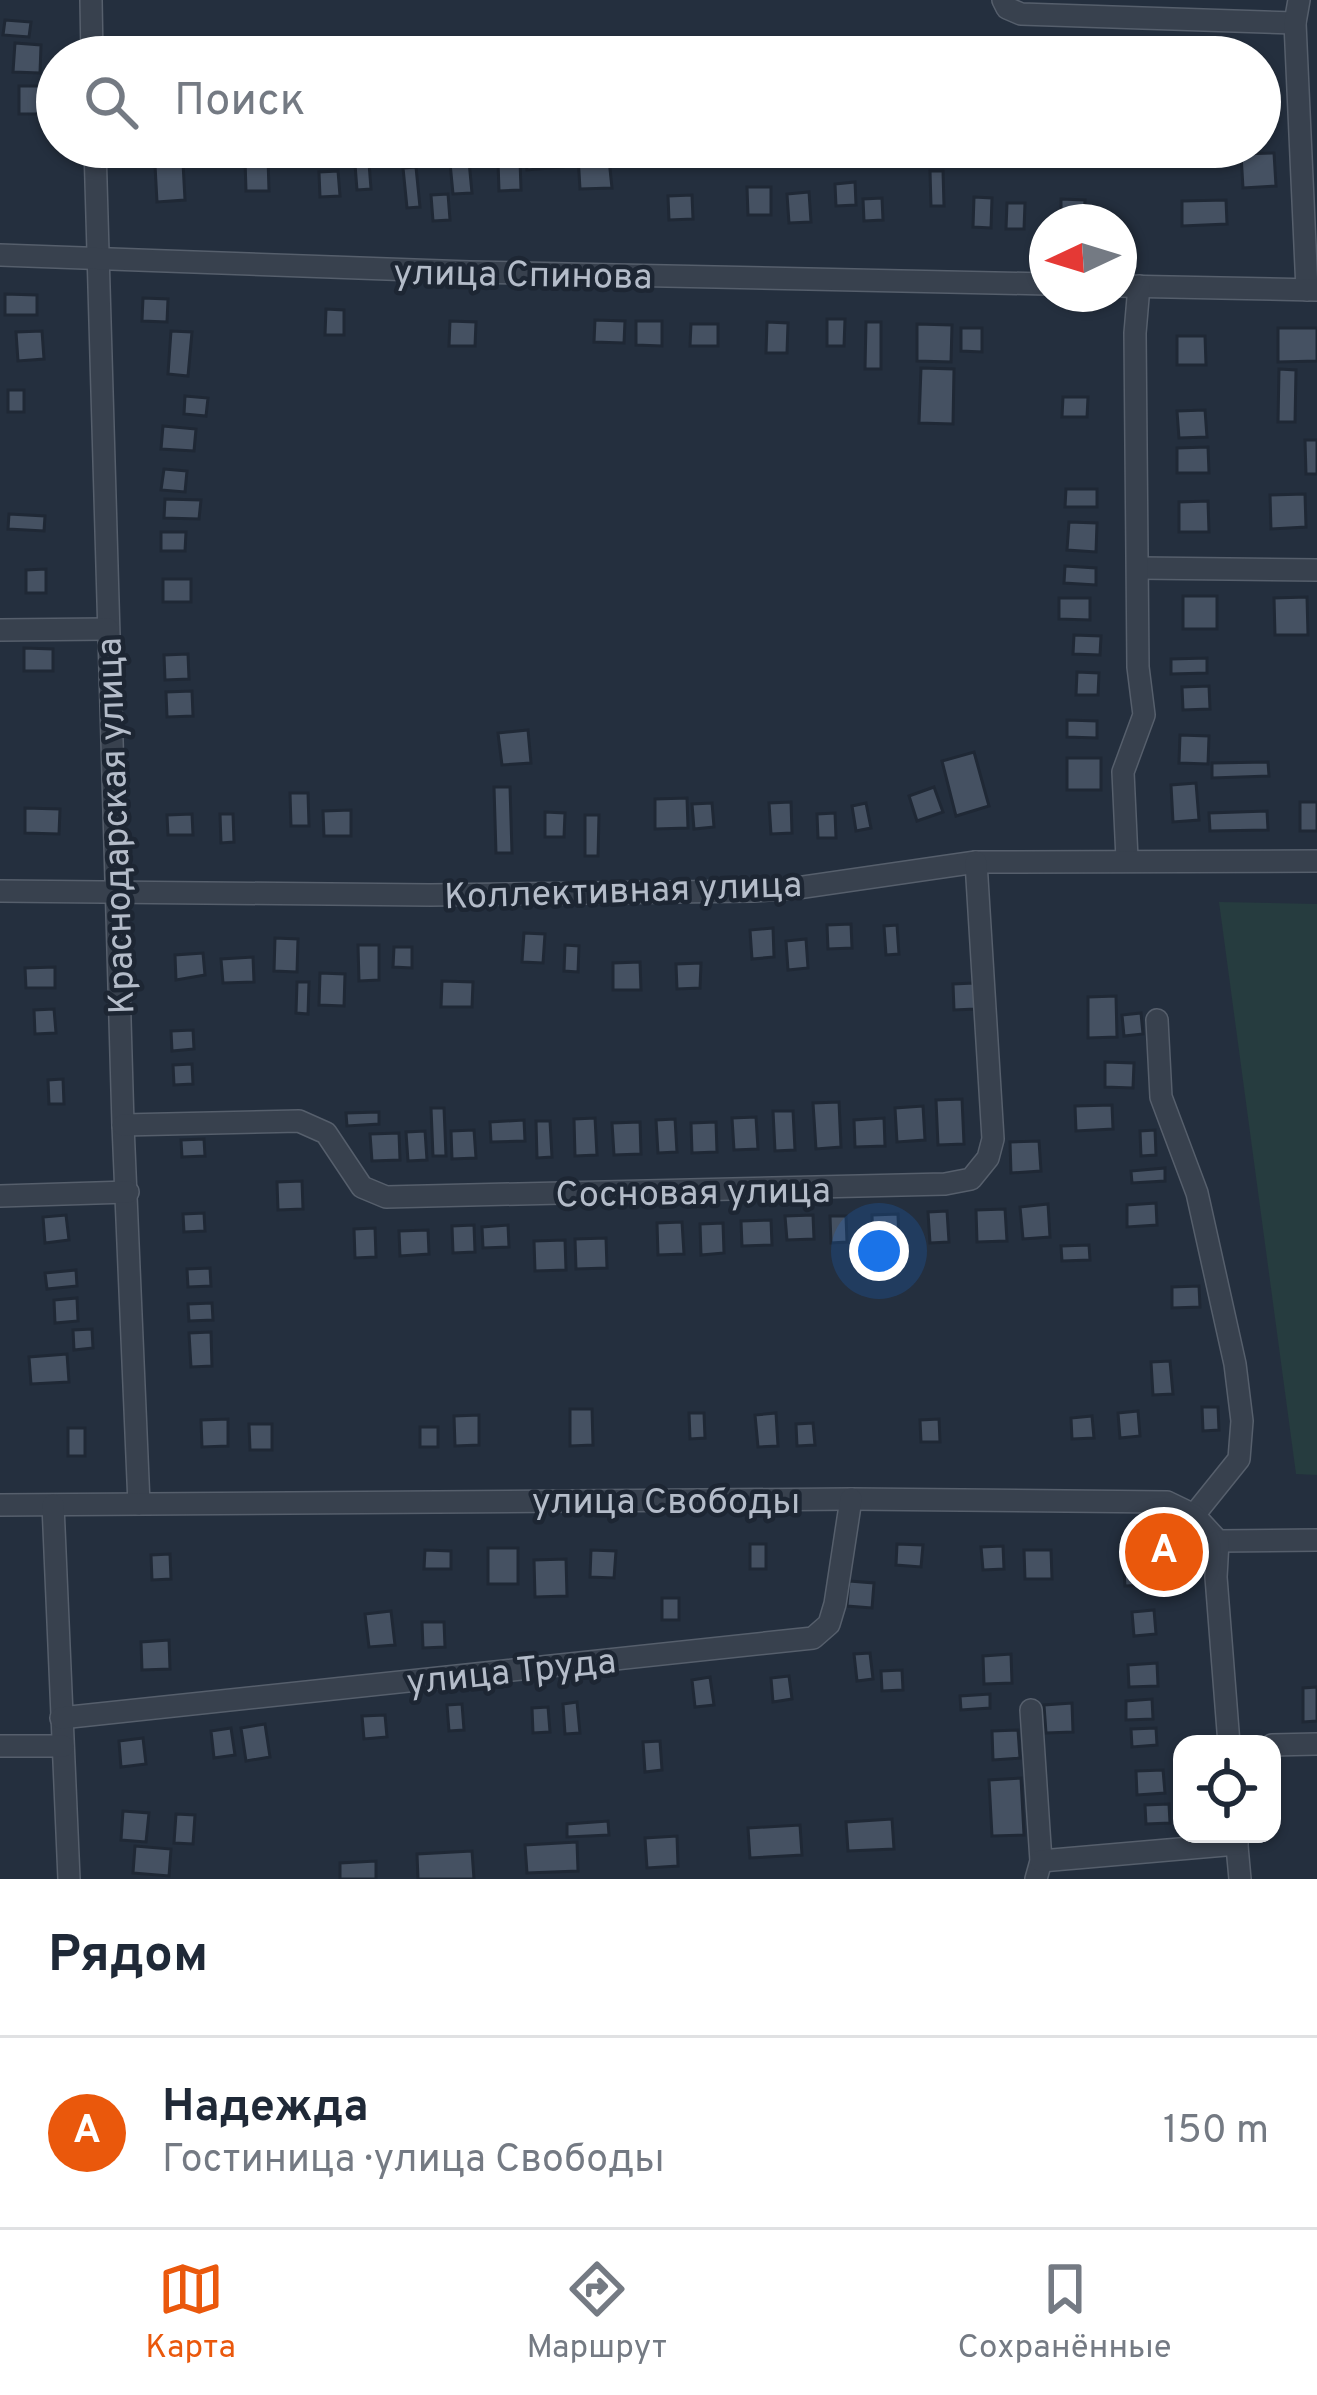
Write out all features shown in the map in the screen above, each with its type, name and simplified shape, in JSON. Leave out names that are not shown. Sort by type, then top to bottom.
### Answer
[{"type":"street","points":[[91,0],[92,36]]},
{"type":"street","points":[[1003,0],[1007,8],[1021,14],[1163,9],[1294,23]]},
{"type":"street","points":[[1137,286],[1312,290],[1294,23],[1299,0]]},
{"type":"street","name":"Краснодарская улица","points":[[96,168],[123,1125],[139,1504]]},
{"type":"street","name":"улица Спинова","points":[[0,255],[470,272],[1029,284]]},
{"type":"street","points":[[1127,859],[1123,772],[1144,715],[1138,667],[1132,312]]},
{"type":"street","points":[[1140,568],[1317,570]]},
{"type":"street","points":[[0,630],[108,629]]},
{"type":"street","name":"Коллективная улица","points":[[0,891],[430,895],[753,891],[976,862],[1317,861]]},
{"type":"street","name":"Сосновая улица","points":[[123,1125],[299,1120],[326,1133],[362,1187],[386,1197],[945,1184],[971,1179],[988,1159],[993,1139],[976,862]]},
{"type":"street","points":[[1156,1020],[1161,1097],[1193,1179],[1235,1364],[1242,1421],[1240,1459],[1194,1515],[1218,1541],[1216,1576],[1228,1735]]},
{"type":"street","points":[[0,1196],[128,1192]]},
{"type":"street","name":"улица Свободы","points":[[0,1505],[850,1499],[1167,1502],[1194,1515]]},
{"type":"street","name":"улица Труда","points":[[61,1718],[813,1638],[829,1624],[835,1604],[850,1499]]},
{"type":"street","points":[[52,1505],[69,1879]]},
{"type":"street","points":[[1218,1541],[1317,1540]]},
{"type":"street","points":[[1031,1710],[1039,1870],[1211,1843]]},
{"type":"street","points":[[1281,1745],[1317,1744]]},
{"type":"street","points":[[0,1745],[63,1746]]},
{"type":"street","points":[[1237,1843],[1240,1879]]},
{"type":"green space","points":[[1219,902],[1317,904],[1317,1475],[1296,1474]]},
{"type":"building","points":[[5,20],[31,22],[29,37],[3,35]]},
{"type":"building","points":[[15,43],[36,45],[36,73],[13,72]]},
{"type":"building","points":[[19,86],[36,86],[36,114],[19,114]]},
{"type":"building","points":[[155,168],[183,168],[185,200],[157,202]]},
{"type":"building","points":[[245,168],[268,168],[269,191],[246,191]]},
{"type":"building","points":[[355,168],[369,168],[371,189],[357,190]]},
{"type":"building","points":[[403,168],[416,168],[420,207],[407,208]]},
{"type":"building","points":[[450,168],[470,168],[472,193],[453,194]]},
{"type":"building","points":[[498,168],[520,168],[521,190],[499,191]]},
{"type":"building","points":[[579,168],[610,168],[612,188],[580,189]]},
{"type":"building","points":[[1242,168],[1275,168],[1276,186],[1243,188]]},
{"type":"building","points":[[338,171],[340,196],[320,197],[319,172]]},
{"type":"building","points":[[930,171],[943,171],[944,206],[931,206]]},
{"type":"building","points":[[855,182],[856,205],[836,206],[835,184]]},
{"type":"building","points":[[747,187],[771,187],[771,215],[748,215]]},
{"type":"building","points":[[809,192],[811,222],[789,223],[787,194]]},
{"type":"building","points":[[448,194],[450,220],[433,221],[431,195]]},
{"type":"building","points":[[692,195],[693,219],[669,220],[668,196]]},
{"type":"building","points":[[974,197],[992,198],[991,228],[973,227]]},
{"type":"building","points":[[882,198],[883,220],[864,221],[863,199]]},
{"type":"building","points":[[1061,199],[1085,200],[1085,204],[1061,204]]},
{"type":"building","points":[[1226,200],[1227,224],[1182,226],[1182,201]]},
{"type":"building","points":[[1007,203],[1025,203],[1024,229],[1006,229]]},
{"type":"building","points":[[5,294],[37,295],[37,315],[5,315]]},
{"type":"building","points":[[143,298],[168,299],[167,322],[142,321]]},
{"type":"building","points":[[326,309],[344,310],[344,335],[325,335]]},
{"type":"building","points":[[827,319],[845,319],[844,346],[827,346]]},
{"type":"building","points":[[595,320],[625,321],[624,343],[594,342]]},
{"type":"building","points":[[450,321],[476,322],[475,346],[449,346]]},
{"type":"building","points":[[636,321],[662,321],[662,346],[636,345]]},
{"type":"building","points":[[767,322],[788,323],[787,353],[766,353]]},
{"type":"building","points":[[866,322],[881,322],[881,369],[865,369]]},
{"type":"building","points":[[691,324],[718,324],[718,346],[690,346]]},
{"type":"building","points":[[917,324],[952,325],[951,362],[917,361]]},
{"type":"building","points":[[961,328],[982,328],[982,352],[961,351]]},
{"type":"building","points":[[1278,328],[1317,328],[1317,361],[1278,362]]},
{"type":"building","points":[[42,331],[44,359],[18,361],[16,332]]},
{"type":"building","points":[[171,331],[192,332],[188,376],[168,374]]},
{"type":"building","points":[[1177,336],[1205,336],[1206,365],[1177,365]]},
{"type":"building","points":[[921,368],[954,369],[953,424],[919,423]]},
{"type":"building","points":[[1279,369],[1296,370],[1295,422],[1278,422]]},
{"type":"building","points":[[8,390],[24,390],[24,412],[8,412]]},
{"type":"building","points":[[185,396],[208,398],[206,416],[184,414]]},
{"type":"building","points":[[1063,397],[1088,397],[1087,417],[1062,417]]},
{"type":"building","points":[[1205,410],[1207,437],[1179,438],[1177,411]]},
{"type":"building","points":[[163,426],[196,429],[194,451],[161,449]]},
{"type":"building","points":[[1305,440],[1317,440],[1317,474],[1306,474]]},
{"type":"building","points":[[1208,447],[1209,473],[1177,473],[1177,448]]},
{"type":"building","points":[[164,469],[187,471],[185,492],[161,490]]},
{"type":"building","points":[[1066,489],[1097,489],[1097,507],[1065,507]]},
{"type":"building","points":[[1305,494],[1306,527],[1271,529],[1270,495]]},
{"type":"building","points":[[165,499],[201,500],[199,519],[164,518]]},
{"type":"building","points":[[1208,501],[1209,532],[1179,532],[1179,502]]},
{"type":"building","points":[[9,514],[45,516],[44,531],[8,529]]},
{"type":"building","points":[[1069,522],[1097,523],[1096,552],[1067,550]]},
{"type":"building","points":[[161,532],[186,532],[185,551],[161,551]]},
{"type":"building","points":[[1065,566],[1096,568],[1096,585],[1064,583]]},
{"type":"building","points":[[46,569],[46,593],[26,593],[26,570]]},
{"type":"building","points":[[163,579],[191,579],[191,602],[163,602]]},
{"type":"building","points":[[1183,596],[1217,596],[1217,629],[1183,629]]},
{"type":"building","points":[[1307,597],[1308,635],[1275,635],[1274,598]]},
{"type":"building","points":[[1059,598],[1090,598],[1090,620],[1059,619]]},
{"type":"building","points":[[1074,635],[1101,636],[1100,655],[1073,654]]},
{"type":"building","points":[[24,648],[53,649],[53,671],[24,671]]},
{"type":"building","points":[[188,654],[189,679],[165,680],[164,655]]},
{"type":"building","points":[[1207,658],[1207,673],[1171,674],[1171,659]]},
{"type":"building","points":[[1077,672],[1099,673],[1098,695],[1076,695]]},
{"type":"building","points":[[1209,686],[1210,709],[1183,710],[1182,687]]},
{"type":"building","points":[[192,691],[193,716],[167,717],[166,692]]},
{"type":"building","points":[[1067,720],[1097,721],[1097,738],[1067,737]]},
{"type":"building","points":[[528,730],[531,763],[502,765],[498,733]]},
{"type":"building","points":[[1180,735],[1209,736],[1208,764],[1179,763]]},
{"type":"building","points":[[974,752],[989,806],[956,816],[942,761]]},
{"type":"building","points":[[1067,758],[1101,758],[1101,790],[1067,790]]},
{"type":"building","points":[[1268,762],[1269,776],[1212,778],[1212,763]]},
{"type":"building","points":[[1196,783],[1199,820],[1173,822],[1171,785]]},
{"type":"building","points":[[494,787],[510,787],[512,853],[496,853]]},
{"type":"building","points":[[934,787],[943,812],[917,821],[909,796]]},
{"type":"building","points":[[290,793],[308,793],[309,826],[291,826]]},
{"type":"building","points":[[687,798],[688,828],[655,829],[655,799]]},
{"type":"building","points":[[791,802],[792,833],[771,834],[769,803]]},
{"type":"building","points":[[1300,802],[1317,802],[1317,831],[1300,831]]},
{"type":"building","points":[[712,803],[714,827],[694,829],[692,804]]},
{"type":"building","points":[[866,803],[871,828],[856,831],[852,806]]},
{"type":"building","points":[[25,808],[60,809],[59,834],[25,833]]},
{"type":"building","points":[[351,810],[351,836],[324,836],[323,811]]},
{"type":"building","points":[[1267,811],[1268,830],[1210,831],[1209,813]]},
{"type":"building","points":[[545,812],[565,813],[564,837],[545,837]]},
{"type":"building","points":[[835,813],[836,838],[818,838],[817,814]]},
{"type":"building","points":[[192,814],[193,835],[168,835],[167,815]]},
{"type":"building","points":[[220,814],[233,814],[234,842],[221,843]]},
{"type":"building","points":[[585,815],[599,815],[598,856],[585,856]]},
{"type":"building","points":[[851,924],[852,948],[828,949],[827,925]]},
{"type":"building","points":[[897,925],[899,954],[886,955],[884,926]]},
{"type":"building","points":[[773,928],[774,957],[752,959],[750,930]]},
{"type":"building","points":[[524,933],[545,934],[543,963],[522,962]]},
{"type":"building","points":[[275,938],[298,939],[297,972],[274,971]]},
{"type":"building","points":[[806,939],[808,968],[788,970],[786,941]]},
{"type":"building","points":[[358,945],[379,945],[379,980],[359,981]]},
{"type":"building","points":[[565,945],[579,946],[578,972],[564,971]]},
{"type":"building","points":[[394,947],[412,947],[412,968],[393,967]]},
{"type":"building","points":[[203,953],[205,975],[176,980],[175,955]]},
{"type":"building","points":[[253,957],[254,982],[223,983],[221,959]]},
{"type":"building","points":[[640,962],[641,990],[613,990],[613,963]]},
{"type":"building","points":[[701,963],[700,988],[677,989],[676,964]]},
{"type":"building","points":[[55,967],[55,988],[26,988],[25,968]]},
{"type":"building","points":[[320,973],[345,974],[344,1006],[319,1005]]},
{"type":"building","points":[[442,981],[473,982],[472,1007],[441,1007]]},
{"type":"building","points":[[297,982],[309,982],[308,1014],[296,1013]]},
{"type":"building","points":[[974,983],[975,1009],[954,1010],[953,984]]},
{"type":"building","points":[[1116,996],[1117,1037],[1088,1038],[1088,997]]},
{"type":"building","points":[[54,1009],[56,1033],[35,1034],[34,1010]]},
{"type":"building","points":[[1141,1013],[1143,1034],[1124,1036],[1122,1015]]},
{"type":"building","points":[[193,1030],[194,1049],[172,1051],[171,1031]]},
{"type":"building","points":[[1105,1062],[1134,1063],[1133,1088],[1105,1087]]},
{"type":"building","points":[[192,1064],[193,1084],[174,1085],[173,1065]]},
{"type":"building","points":[[63,1079],[64,1104],[49,1104],[48,1080]]},
{"type":"building","points":[[962,1099],[964,1144],[938,1145],[936,1100]]},
{"type":"building","points":[[839,1102],[841,1147],[816,1149],[813,1103]]},
{"type":"building","points":[[1112,1105],[1113,1129],[1076,1131],[1075,1106]]},
{"type":"building","points":[[923,1106],[925,1140],[897,1142],[895,1108]]},
{"type":"building","points":[[431,1108],[444,1108],[446,1156],[433,1156]]},
{"type":"building","points":[[773,1111],[793,1111],[795,1150],[775,1151]]},
{"type":"building","points":[[379,1112],[379,1124],[347,1126],[346,1113]]},
{"type":"building","points":[[756,1117],[758,1149],[734,1150],[732,1118]]},
{"type":"building","points":[[595,1118],[597,1155],[575,1156],[574,1119]]},
{"type":"building","points":[[884,1118],[885,1146],[855,1147],[854,1120]]},
{"type":"building","points":[[675,1119],[677,1152],[658,1153],[656,1120]]},
{"type":"building","points":[[524,1120],[525,1141],[491,1142],[490,1122]]},
{"type":"building","points":[[536,1121],[550,1121],[552,1157],[537,1158]]},
{"type":"building","points":[[640,1122],[641,1154],[614,1155],[612,1123]]},
{"type":"building","points":[[716,1122],[717,1152],[692,1153],[691,1123]]},
{"type":"building","points":[[474,1130],[476,1158],[452,1159],[451,1131]]},
{"type":"building","points":[[1155,1130],[1156,1155],[1141,1156],[1140,1131]]},
{"type":"building","points":[[425,1131],[427,1160],[408,1161],[406,1132]]},
{"type":"building","points":[[399,1133],[400,1160],[372,1161],[370,1134]]},
{"type":"building","points":[[204,1139],[205,1156],[182,1157],[181,1140]]},
{"type":"building","points":[[1039,1141],[1041,1171],[1011,1173],[1010,1142]]},
{"type":"building","points":[[1165,1168],[1165,1181],[1132,1183],[1131,1171]]},
{"type":"building","points":[[302,1181],[303,1209],[278,1210],[277,1182]]},
{"type":"building","points":[[1156,1203],[1157,1225],[1127,1227],[1127,1205]]},
{"type":"building","points":[[1048,1204],[1050,1237],[1023,1239],[1020,1207]]},
{"type":"building","points":[[1005,1209],[1007,1241],[977,1242],[976,1210]]},
{"type":"building","points":[[947,1211],[949,1242],[930,1243],[928,1212]]},
{"type":"building","points":[[204,1213],[205,1231],[184,1232],[183,1214]]},
{"type":"building","points":[[898,1214],[899,1244],[873,1245],[872,1215]]},
{"type":"building","points":[[66,1215],[69,1240],[45,1243],[43,1217]]},
{"type":"building","points":[[813,1215],[814,1239],[787,1240],[785,1216]]},
{"type":"building","points":[[830,1216],[846,1216],[847,1242],[831,1243]]},
{"type":"building","points":[[771,1220],[772,1245],[742,1246],[741,1221]]},
{"type":"building","points":[[682,1222],[684,1254],[658,1255],[657,1223]]},
{"type":"building","points":[[723,1223],[724,1253],[701,1255],[700,1224]]},
{"type":"building","points":[[474,1225],[475,1252],[453,1253],[452,1226]]},
{"type":"building","points":[[508,1225],[509,1247],[483,1248],[482,1227]]},
{"type":"building","points":[[375,1228],[376,1257],[355,1258],[354,1229]]},
{"type":"building","points":[[428,1230],[429,1254],[400,1256],[399,1231]]},
{"type":"building","points":[[606,1238],[607,1268],[576,1269],[575,1239]]},
{"type":"building","points":[[565,1240],[566,1270],[535,1271],[534,1241]]},
{"type":"building","points":[[1089,1245],[1090,1260],[1062,1261],[1061,1246]]},
{"type":"building","points":[[210,1268],[211,1286],[188,1287],[187,1269]]},
{"type":"building","points":[[76,1270],[77,1286],[47,1289],[45,1273]]},
{"type":"building","points":[[1199,1286],[1200,1307],[1172,1308],[1172,1287]]},
{"type":"building","points":[[77,1298],[78,1321],[55,1323],[54,1300]]},
{"type":"building","points":[[212,1303],[213,1320],[189,1321],[188,1304]]},
{"type":"building","points":[[92,1329],[93,1348],[74,1350],[73,1330]]},
{"type":"building","points":[[211,1332],[212,1366],[191,1367],[189,1333]]},
{"type":"building","points":[[67,1354],[69,1382],[31,1384],[29,1357]]},
{"type":"building","points":[[1170,1361],[1173,1394],[1153,1395],[1151,1362]]},
{"type":"building","points":[[1202,1407],[1218,1407],[1219,1430],[1203,1431]]},
{"type":"building","points":[[570,1409],[592,1409],[593,1445],[570,1446]]},
{"type":"building","points":[[1138,1411],[1140,1436],[1120,1438],[1118,1413]]},
{"type":"building","points":[[689,1413],[704,1413],[705,1438],[690,1439]]},
{"type":"building","points":[[776,1413],[778,1446],[758,1447],[755,1415]]},
{"type":"building","points":[[479,1415],[479,1445],[455,1446],[454,1416]]},
{"type":"building","points":[[1092,1416],[1094,1438],[1072,1439],[1071,1418]]},
{"type":"building","points":[[228,1419],[228,1446],[202,1447],[201,1420]]},
{"type":"building","points":[[939,1419],[940,1442],[921,1442],[920,1420]]},
{"type":"building","points":[[813,1423],[815,1445],[797,1446],[796,1424]]},
{"type":"building","points":[[249,1424],[272,1424],[272,1450],[250,1450]]},
{"type":"building","points":[[420,1427],[438,1427],[438,1447],[420,1447]]},
{"type":"building","points":[[68,1428],[85,1428],[85,1456],[68,1456]]},
{"type":"building","points":[[750,1544],[766,1544],[766,1569],[750,1569]]},
{"type":"building","points":[[897,1544],[923,1545],[921,1567],[896,1565]]},
{"type":"building","points":[[1003,1546],[1004,1569],[983,1570],[981,1547]]},
{"type":"building","points":[[488,1548],[518,1548],[518,1584],[488,1584]]},
{"type":"building","points":[[425,1550],[451,1551],[451,1569],[424,1569]]},
{"type":"building","points":[[591,1550],[616,1551],[614,1578],[590,1577]]},
{"type":"building","points":[[1024,1550],[1051,1550],[1052,1579],[1025,1579]]},
{"type":"building","points":[[170,1554],[171,1579],[152,1580],[151,1555]]},
{"type":"building","points":[[1148,1554],[1150,1585],[1125,1586],[1123,1555]]},
{"type":"building","points":[[566,1559],[567,1596],[535,1597],[534,1560]]},
{"type":"building","points":[[849,1581],[874,1583],[872,1608],[847,1606]]},
{"type":"building","points":[[662,1598],[679,1598],[679,1620],[662,1620]]},
{"type":"building","points":[[1154,1610],[1156,1634],[1134,1636],[1132,1612]]},
{"type":"building","points":[[391,1611],[395,1645],[369,1647],[365,1614]]},
{"type":"building","points":[[422,1622],[444,1622],[445,1647],[423,1648]]},
{"type":"building","points":[[169,1640],[170,1669],[142,1670],[141,1642]]},
{"type":"building","points":[[870,1653],[873,1679],[857,1681],[854,1654]]},
{"type":"building","points":[[1011,1654],[1012,1683],[984,1684],[983,1656]]},
{"type":"building","points":[[1157,1663],[1158,1686],[1129,1687],[1128,1665]]},
{"type":"building","points":[[902,1670],[903,1690],[882,1691],[881,1671]]},
{"type":"building","points":[[789,1676],[792,1699],[773,1702],[771,1678]]},
{"type":"building","points":[[710,1677],[714,1705],[695,1707],[692,1680]]},
{"type":"building","points":[[1317,1687],[1317,1721],[1303,1722],[1303,1688]]},
{"type":"building","points":[[990,1694],[990,1708],[961,1710],[960,1696]]},
{"type":"building","points":[[1152,1699],[1153,1719],[1126,1720],[1126,1701]]},
{"type":"building","points":[[577,1702],[580,1733],[565,1734],[563,1704]]},
{"type":"building","points":[[1072,1703],[1073,1732],[1046,1733],[1044,1705]]},
{"type":"building","points":[[462,1704],[464,1730],[449,1731],[447,1705]]},
{"type":"building","points":[[548,1707],[550,1732],[533,1733],[532,1708]]},
{"type":"building","points":[[385,1715],[387,1737],[364,1739],[362,1716]]},
{"type":"building","points":[[265,1724],[270,1757],[246,1761],[241,1728]]},
{"type":"building","points":[[231,1728],[235,1755],[214,1758],[211,1731]]},
{"type":"building","points":[[1156,1728],[1157,1745],[1132,1747],[1131,1729]]},
{"type":"building","points":[[1018,1730],[1020,1758],[993,1760],[992,1731]]},
{"type":"building","points":[[143,1738],[146,1764],[121,1767],[119,1741]]},
{"type":"building","points":[[660,1741],[662,1770],[645,1772],[643,1742]]},
{"type":"building","points":[[1163,1770],[1165,1793],[1137,1795],[1136,1771]]},
{"type":"building","points":[[1021,1778],[1024,1835],[992,1836],[989,1780]]},
{"type":"building","points":[[1169,1804],[1170,1823],[1146,1824],[1145,1805]]},
{"type":"building","points":[[123,1811],[149,1813],[146,1842],[121,1840]]},
{"type":"building","points":[[176,1814],[195,1815],[193,1844],[174,1843]]},
{"type":"building","points":[[892,1819],[894,1849],[848,1851],[846,1822]]},
{"type":"building","points":[[608,1821],[609,1835],[567,1837],[567,1824]]},
{"type":"building","points":[[800,1825],[802,1855],[750,1858],[748,1828]]},
{"type":"building","points":[[677,1836],[678,1866],[647,1868],[645,1838]]},
{"type":"building","points":[[577,1842],[578,1871],[527,1873],[525,1845]]},
{"type":"building","points":[[135,1846],[171,1849],[169,1876],[133,1873]]},
{"type":"building","points":[[472,1851],[474,1879],[418,1879],[417,1854]]},
{"type":"building","points":[[376,1861],[376,1879],[340,1879],[340,1863]]},
{"type":"place","name":"Надежда","points":[[1164,1552]]}]
